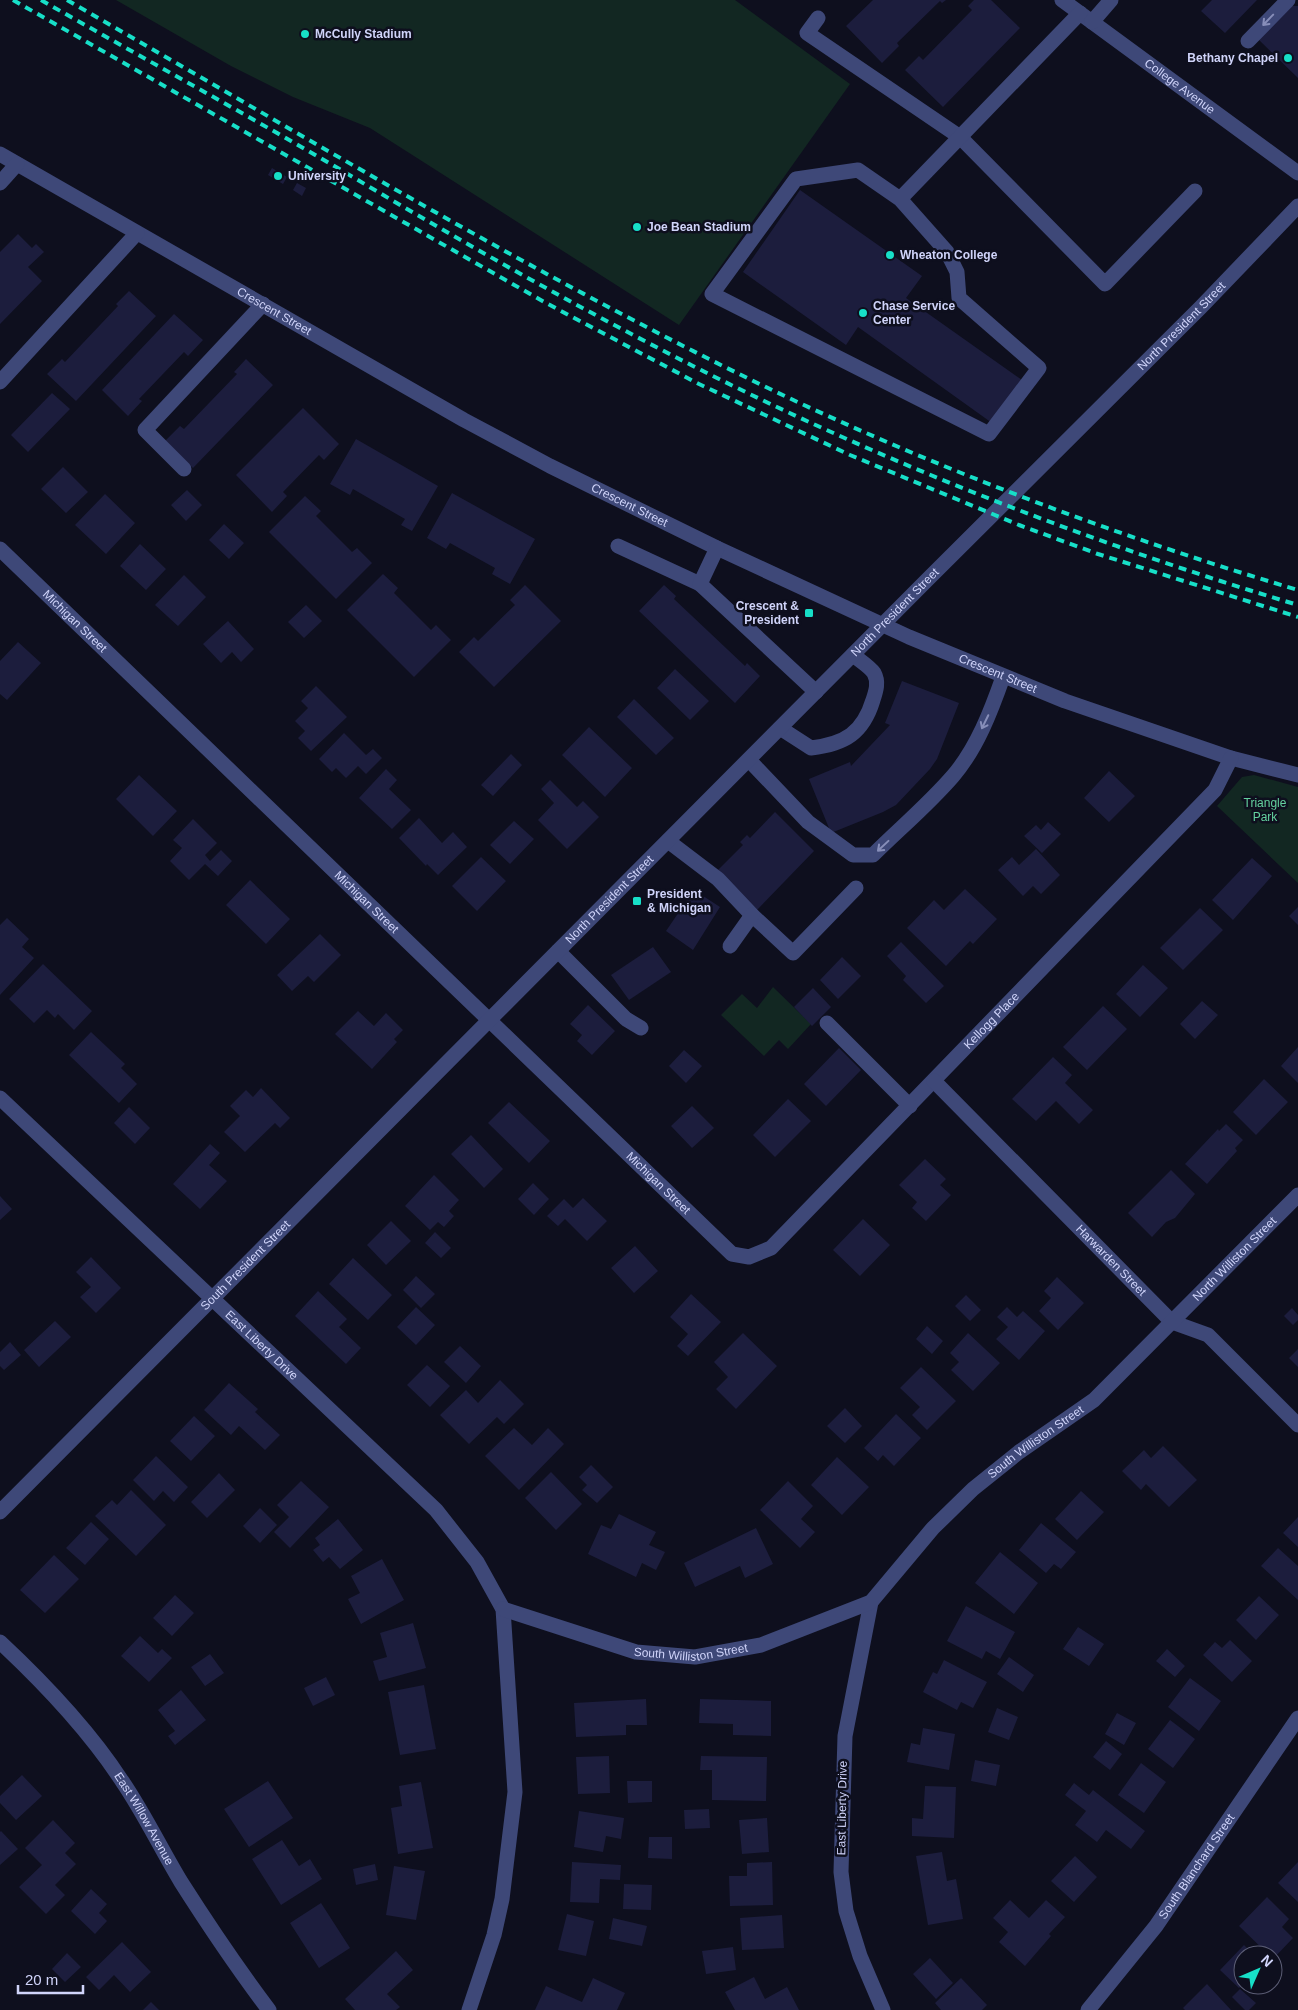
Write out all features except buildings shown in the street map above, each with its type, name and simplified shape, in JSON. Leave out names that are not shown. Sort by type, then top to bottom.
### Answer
[{"type":"street","name":"College Avenue","points":[[1062,0],[1298,173]]},
{"type":"street","points":[[900,199],[960,137],[1086,18],[1111,0]]},
{"type":"street","points":[[1248,41],[1288,0]]},
{"type":"street","points":[[818,18],[808,33],[960,137],[1105,284],[1195,191]]},
{"type":"street","name":"Crescent Street","points":[[0,154],[464,420],[550,466],[717,548],[883,625],[1065,701],[1231,758],[1298,775]]},
{"type":"street","points":[[0,183],[17,164]]},
{"type":"street","points":[[858,170],[900,199],[947,252],[957,272],[959,298],[1039,368],[989,434],[712,294],[796,179],[858,170]]},
{"type":"street","name":"North President Street","points":[[490,1019],[1201,307],[1298,206]]},
{"type":"street","points":[[0,382],[138,232]]},
{"type":"street","points":[[184,469],[145,430],[263,304]]},
{"type":"street","points":[[618,546],[700,584],[816,692]]},
{"type":"street","points":[[700,584],[717,548]]},
{"type":"street","name":"Michigan Street","points":[[0,549],[732,1254]]},
{"type":"street","points":[[780,728],[811,748],[839,743],[858,730],[868,715],[877,684],[873,672],[853,655]]},
{"type":"street","points":[[750,760],[808,822],[853,856],[873,855],[907,825],[954,775],[978,737],[992,709],[1003,676]]},
{"type":"street","name":"Kellogg Place","points":[[732,1254],[749,1257],[770,1248],[1215,790],[1231,758]]},
{"type":"street","points":[[668,841],[718,878],[752,915],[793,953],[856,888]]},
{"type":"street","points":[[730,946],[752,915]]},
{"type":"street","points":[[558,951],[626,1019],[641,1028]]},
{"type":"street","name":"South President Street","points":[[0,1512],[490,1019]]},
{"type":"street","points":[[827,1023],[910,1106]]},
{"type":"street","name":"Harwarden Street","points":[[934,1081],[1172,1322],[1208,1335],[1298,1426]]},
{"type":"street","name":"East Liberty Drive","points":[[0,1098],[436,1510],[477,1562],[503,1609]]},
{"type":"street","name":"North Williston Street","points":[[1172,1322],[1298,1195]]},
{"type":"street","name":"South Williston Street","points":[[503,1609],[636,1652],[695,1657],[761,1645],[871,1602],[933,1528],[973,1489],[1019,1452],[1094,1400],[1172,1322]]},
{"type":"street","name":"East Liberty Drive","points":[[871,1602],[845,1736],[841,1872],[846,1911],[860,1956],[883,2010]]},
{"type":"street","points":[[468,2010],[491,1944],[502,1899],[516,1792],[503,1609]]},
{"type":"street","name":"East Willow Avenue","points":[[0,1642],[61,1702],[97,1745],[123,1781],[181,1881],[236,1965],[270,2010]]},
{"type":"street","name":"South Blanchard Street","points":[[1088,2010],[1156,1926],[1298,1718]]},
{"type":"green space","name":"Joe Bean Stadium","points":[[116,0],[735,0],[850,84],[679,325],[370,128],[293,97],[231,66]]},
{"type":"green space","name":"Triangle Park","points":[[1254,775],[1298,787],[1298,883],[1217,806],[1242,777]]},
{"type":"green space","points":[[773,987],[811,1024],[788,1049],[779,1040],[764,1056],[721,1015],[742,994],[757,1008]]},
{"type":"railway","points":[[13,0],[546,303],[699,384],[850,455],[1019,525],[1098,554],[1298,617]]},
{"type":"railway","points":[[41,0],[520,274],[703,371],[775,406],[921,471],[996,501],[1146,556],[1298,605]]},
{"type":"railway","points":[[67,0],[546,274],[780,394],[852,427],[998,488],[1147,542],[1298,590]]},
{"type":"place","name":"McCully Stadium","points":[[305,34]]},
{"type":"place","name":"Bethany Chapel","points":[[1288,58]]},
{"type":"place","name":"University","points":[[278,176]]},
{"type":"place","name":"Joe Bean Stadium","points":[[637,227]]},
{"type":"place","name":"Wheaton College","points":[[890,255]]},
{"type":"place","name":"Chase Service Center","points":[[863,313]]},
{"type":"place","name":"Crescent & President","points":[[809,613]]},
{"type":"place","name":"President & Michigan","points":[[637,901]]}]
